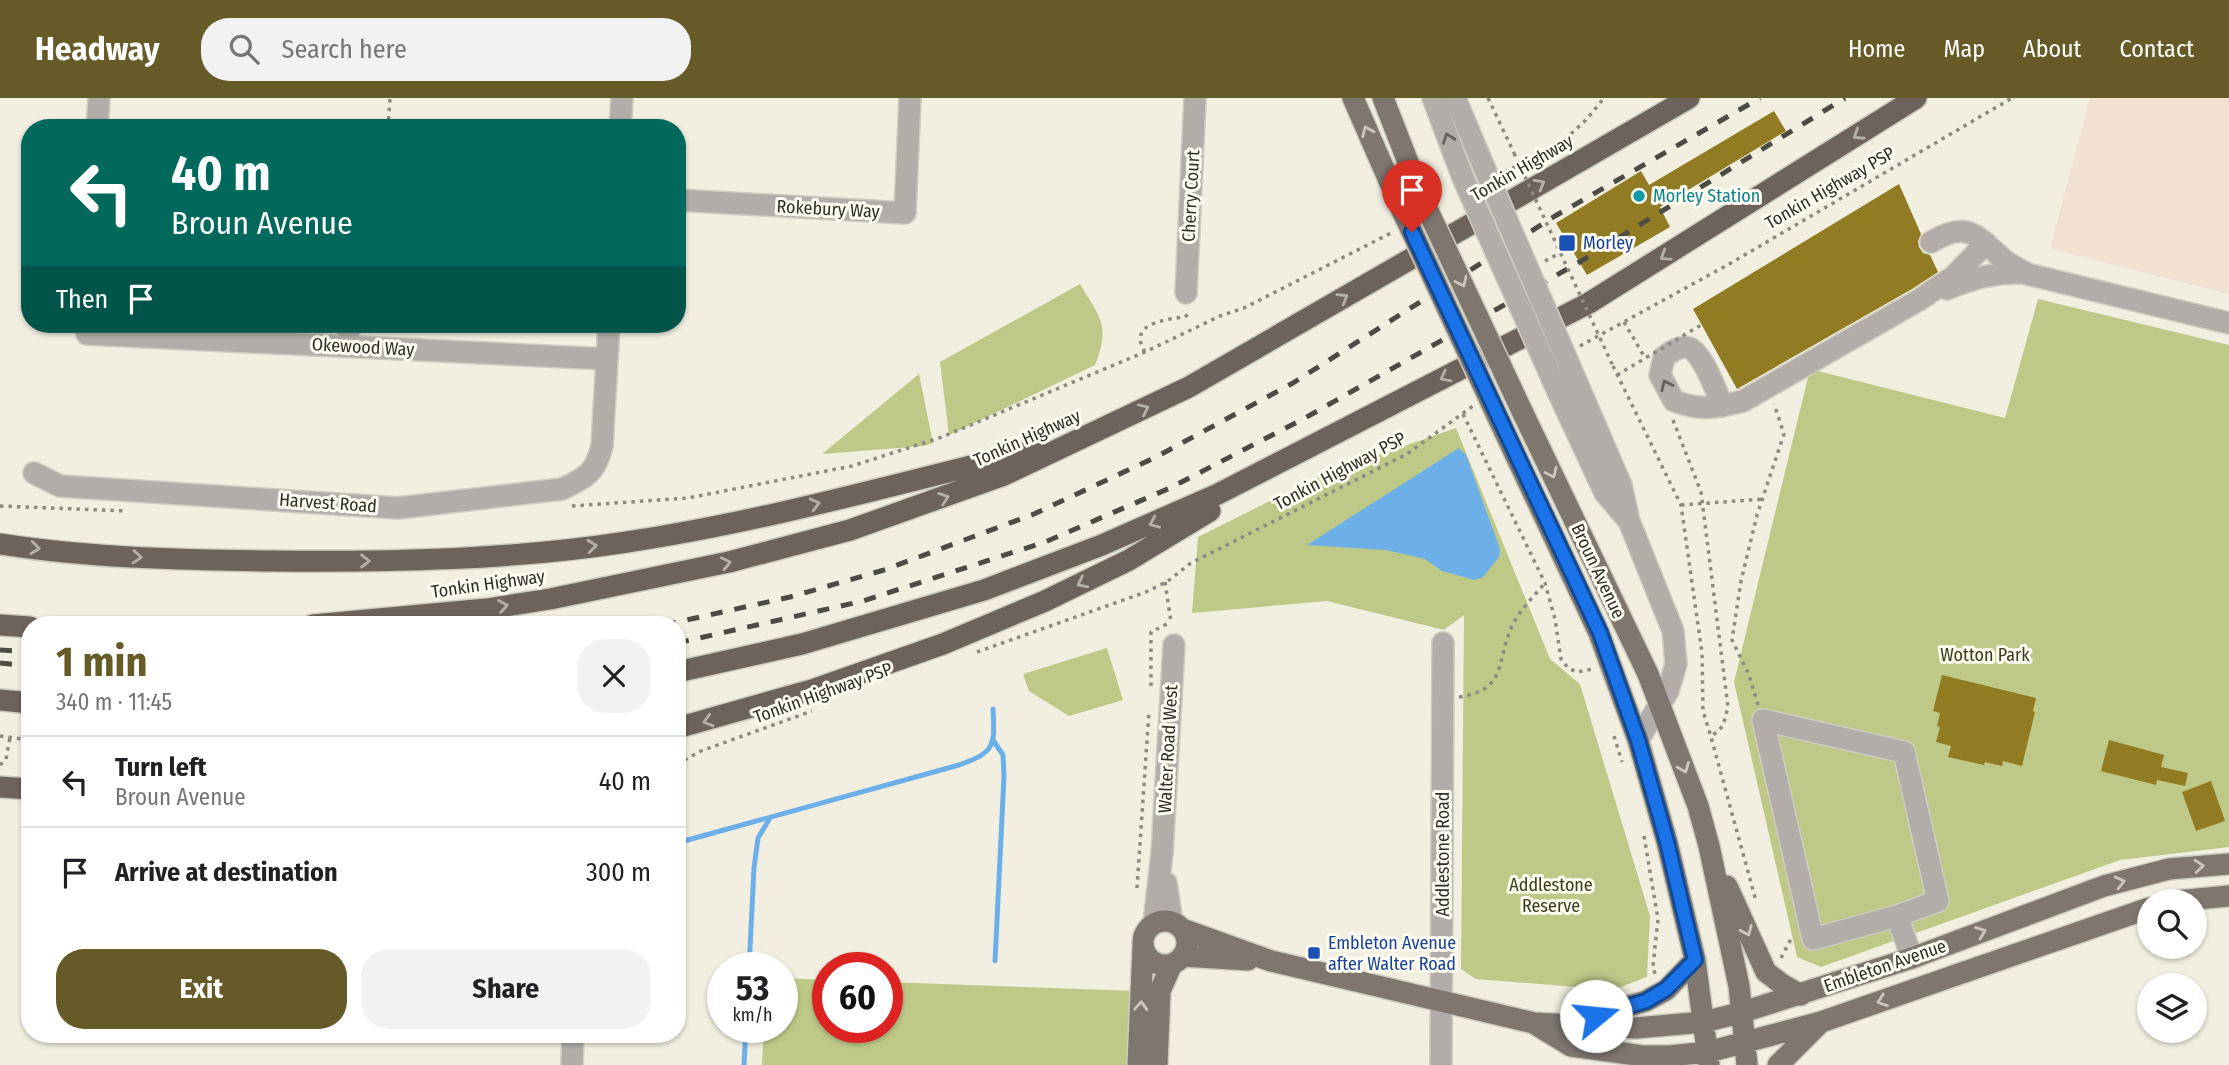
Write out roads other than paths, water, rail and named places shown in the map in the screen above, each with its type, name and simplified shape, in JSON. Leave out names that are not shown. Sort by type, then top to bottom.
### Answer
[{"type":"highway","name":"Tonkin Highway","points":[[411,616],[487,609],[550,599],[729,562],[850,530],[1004,475],[1189,387],[1689,98]]},
{"type":"highway","points":[[686,670],[802,644],[984,590],[1161,520],[1331,437],[1589,303],[1916,98]]},
{"type":"highway","points":[[686,725],[815,689],[943,644],[1045,601],[1129,560],[1331,437]]},
{"type":"highway","points":[[0,544],[176,560],[389,561],[502,556],[627,542],[770,516],[1083,438]]},
{"type":"highway","points":[[0,625],[21,626]]},
{"type":"highway","points":[[0,700],[21,702]]},
{"type":"highway","points":[[0,787],[21,788]]},
{"type":"main road","name":"Broun Avenue","points":[[1353,98],[1401,208],[1600,633],[1638,740],[1667,842],[1695,960],[1709,1059]]},
{"type":"main road","name":"Broun Avenue","points":[[1383,98],[1422,198],[1648,674],[1698,806],[1709,846],[1743,1012],[1747,1065]]},
{"type":"main road","points":[[1709,846],[1766,972],[1801,995]]},
{"type":"main road","name":"Embleton Avenue","points":[[1170,925],[1271,961],[1443,1003],[1534,1023],[1636,1028],[1703,1022],[1743,1012],[1912,958],[2104,886],[2169,869],[2229,864]]},
{"type":"main road","points":[[2207,898],[2229,896]]},
{"type":"main road","points":[[2071,898],[2081,930]]},
{"type":"main road","name":"Embleton Avenue","points":[[1534,1023],[1571,1046],[1648,1060],[1670,1056],[1709,1059],[1746,1042],[1821,1022],[2137,912]]},
{"type":"main road","points":[[1138,1065],[1146,931],[1170,925],[1187,943],[1160,991],[1157,1065]]},
{"type":"main road","points":[[1143,947],[1146,954],[1157,964],[1177,960]]},
{"type":"main road","name":"Embleton Avenue","points":[[1177,960],[1271,961]]},
{"type":"main road","points":[[1571,1024],[1646,1001],[1666,989],[1695,960]]},
{"type":"main road","points":[[1778,1065],[1821,1022]]},
{"type":"street","points":[[98,119],[99,98]]},
{"type":"street","points":[[621,119],[622,98]]},
{"type":"street","name":"Rokebury Way","points":[[686,201],[905,214],[911,98]]},
{"type":"street","name":"Cherry Court","points":[[1186,293],[1195,98]]},
{"type":"street","points":[[1433,98],[1462,178],[1567,388]]},
{"type":"street","points":[[1455,98],[1493,170],[1605,494],[1629,522],[1673,631],[1676,664],[1668,691],[1638,740]]},
{"type":"street","points":[[1931,243],[1953,230],[1965,232],[1980,238],[2004,260],[2027,274]]},
{"type":"street","points":[[1722,406],[1743,401],[1919,300],[1953,277],[1986,243]]},
{"type":"street","points":[[1919,300],[1982,276],[2008,272],[2027,274],[2229,323]]},
{"type":"street","name":"Okewood Way","points":[[87,333],[607,359]]},
{"type":"street","points":[[348,346],[349,333]]},
{"type":"street","points":[[607,359],[608,333]]},
{"type":"street","name":"Harvest Road","points":[[34,473],[60,486],[398,508],[562,489],[589,473],[598,462],[603,446],[607,359]]},
{"type":"street","name":"Addlestone Road","points":[[1441,1065],[1443,643]]},
{"type":"street","name":"Walter Road West","points":[[1170,925],[1162,853],[1174,645]]},
{"type":"street","points":[[1763,720],[1904,752],[1938,901],[1897,916],[1813,939],[1763,720]]},
{"type":"street","points":[[1897,916],[1912,958]]},
{"type":"street","points":[[572,1065],[573,1043]]},
{"type":"water","points":[[1459,448],[1466,455],[1500,549],[1499,557],[1483,577],[1475,580],[1442,571],[1425,559],[1386,550],[1307,545]]},
{"type":"waterway","points":[[686,841],[971,760],[986,752],[993,740],[993,709]]},
{"type":"waterway","points":[[993,740],[1003,755],[1004,776],[995,961]]},
{"type":"waterway","points":[[750,952],[758,838],[770,818]]},
{"type":"waterway","points":[[744,1065],[745,1043]]},
{"type":"railway","points":[[686,620],[790,597],[884,570],[1034,514],[1156,457],[1293,383],[1555,216],[1760,98]]},
{"type":"railway","points":[[686,641],[863,601],[1045,542],[1170,488],[1305,418],[1578,263],[1845,98]]},
{"type":"railway","points":[[0,650],[21,651]]},
{"type":"railway","points":[[0,663],[21,665]]},
{"type":"place","name":"Morley Station","points":[[1639,196]]},
{"type":"place","name":"Morley","points":[[1567,243]]},
{"type":"place","name":"Embleton Avenue after Walter Road","points":[[1314,953]]},
{"type":"park label","name":"Wotton Park","points":[[1985,655]]},
{"type":"park label","name":"Addlestone Reserve","points":[[1551,895]]}]
